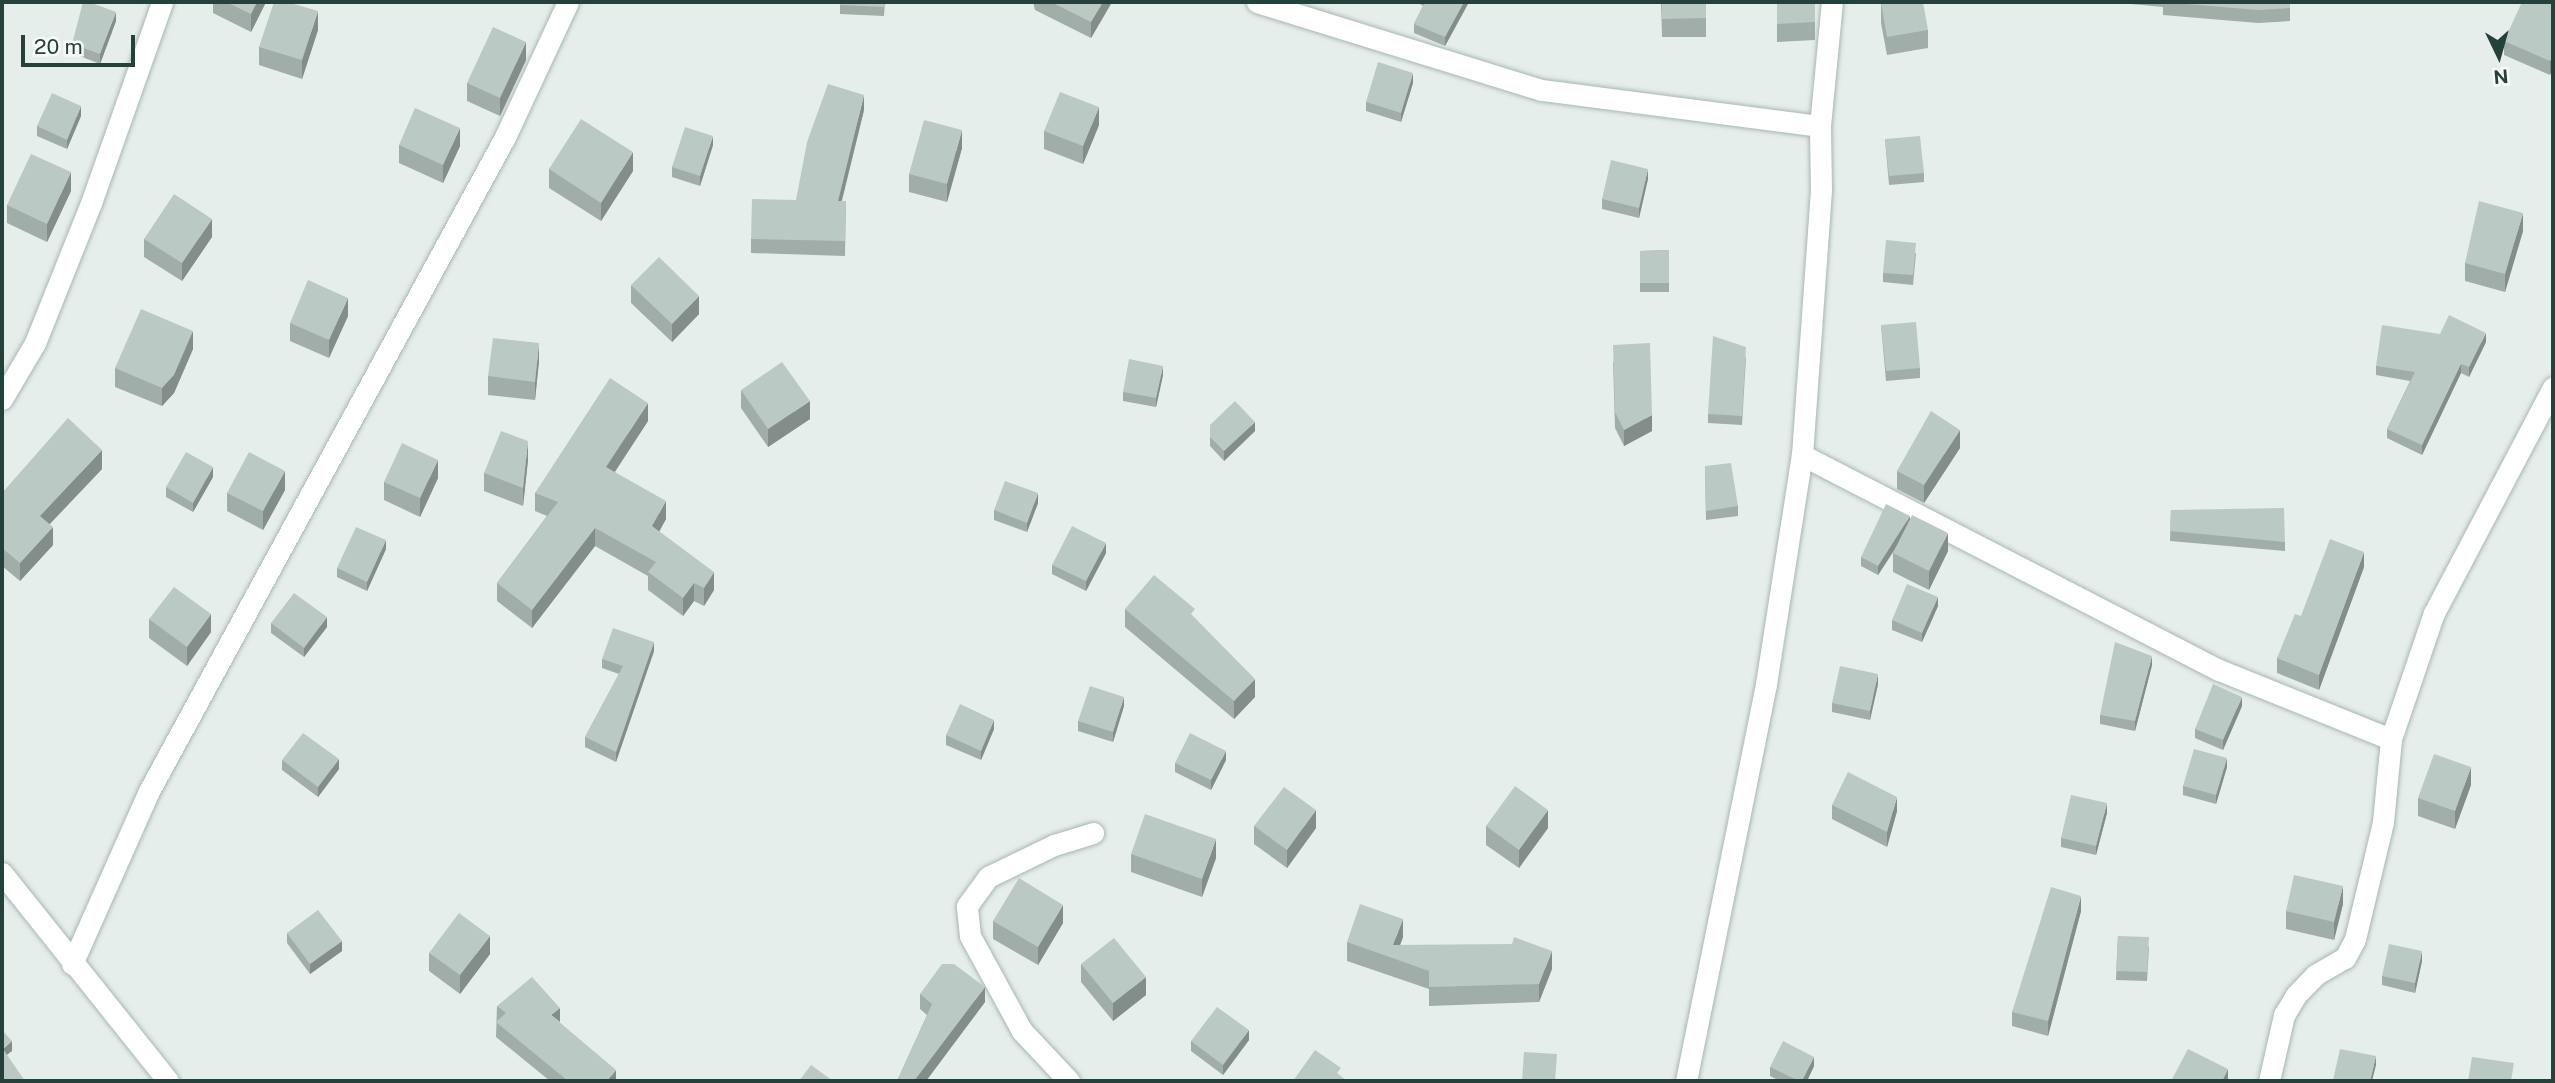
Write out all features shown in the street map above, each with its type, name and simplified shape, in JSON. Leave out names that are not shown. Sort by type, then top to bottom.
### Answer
[{"type":"street","points":[[2,399],[35,343],[86,215],[162,2]]},
{"type":"street","points":[[72,964],[149,791],[505,137],[568,2]]},
{"type":"street","points":[[1257,2],[1542,90],[1820,126]]},
{"type":"street","points":[[1686,1081],[1766,684],[1802,455],[1821,191],[1820,126],[1832,2]]},
{"type":"street","points":[[2269,1081],[2284,1016],[2296,995],[2315,975],[2345,958],[2355,939],[2383,822],[2391,739],[2434,613],[2553,387]]},
{"type":"street","points":[[1802,455],[2219,670],[2391,739]]},
{"type":"street","points":[[1069,1081],[1022,1031],[970,936],[967,906],[988,877],[1054,845],[1093,833]]},
{"type":"street","points":[[2,873],[168,1081]]},
{"type":"building","points":[[83,2],[116,12],[100,54],[72,44]]},
{"type":"building","points":[[226,2],[257,2],[251,14]]},
{"type":"building","points":[[274,2],[287,2],[318,11],[302,60],[259,47]]},
{"type":"building","points":[[840,2],[884,2],[884,7],[840,5]]},
{"type":"building","points":[[1051,2],[1103,2],[1091,22]]},
{"type":"building","points":[[1425,2],[1464,2],[1445,37],[1414,24]]},
{"type":"building","points":[[1662,2],[1706,2],[1706,18],[1662,19]]},
{"type":"building","points":[[1777,2],[1815,2],[1815,22],[1777,24]]},
{"type":"building","points":[[1881,2],[1923,2],[1928,30],[1887,37]]},
{"type":"building","points":[[2163,2],[2290,2],[2290,8],[2258,10]]},
{"type":"building","points":[[2522,2],[2553,2],[2553,55],[2550,61],[2504,41]]},
{"type":"building","points":[[493,27],[526,42],[500,98],[467,83]]},
{"type":"building","points":[[1378,62],[1413,73],[1401,113],[1366,102]]},
{"type":"building","points":[[828,84],[864,95],[838,201],[846,201],[845,241],[751,239],[752,199],[796,200],[807,142]]},
{"type":"building","points":[[1060,92],[1099,107],[1083,146],[1044,131]]},
{"type":"building","points":[[52,93],[81,106],[67,140],[37,126]]},
{"type":"building","points":[[415,108],[460,128],[443,165],[399,145]]},
{"type":"building","points":[[581,119],[633,152],[601,203],[549,169]]},
{"type":"building","points":[[924,120],[962,130],[947,184],[909,174]]},
{"type":"building","points":[[685,127],[713,136],[700,176],[672,167]]},
{"type":"building","points":[[1920,136],[1924,173],[1889,176],[1885,139]]},
{"type":"building","points":[[31,154],[71,172],[47,224],[7,205]]},
{"type":"building","points":[[1611,160],[1648,169],[1639,208],[1602,199]]},
{"type":"building","points":[[174,194],[212,219],[182,263],[144,239]]},
{"type":"building","points":[[2479,201],[2523,213],[2505,274],[2465,263]]},
{"type":"building","points":[[1886,240],[1916,243],[1913,275],[1883,273]]},
{"type":"building","points":[[1669,250],[1669,283],[1640,283],[1640,251]]},
{"type":"building","points":[[659,257],[699,296],[672,324],[631,285]]},
{"type":"building","points":[[308,280],[348,298],[329,340],[290,323]]},
{"type":"building","points":[[141,309],[193,331],[174,375],[162,388],[115,368]]},
{"type":"building","points":[[2449,315],[2486,333],[2469,367],[2461,364],[2422,445],[2387,429],[2415,372],[2376,366],[2382,325],[2440,334]]},
{"type":"building","points":[[1916,322],[1920,368],[1886,371],[1881,325]]},
{"type":"building","points":[[1713,336],[1746,347],[1742,416],[1708,414]]},
{"type":"building","points":[[493,338],[539,343],[535,382],[488,376]]},
{"type":"building","points":[[1650,343],[1652,415],[1624,430],[1615,412],[1613,345]]},
{"type":"building","points":[[1129,359],[1163,366],[1156,398],[1123,392]]},
{"type":"building","points":[[782,362],[810,401],[768,429],[741,390]]},
{"type":"building","points":[[610,378],[648,403],[606,467],[666,501],[652,526],[714,572],[704,588],[694,583],[683,598],[648,572],[656,562],[595,528],[532,610],[497,583],[558,502],[535,493]]},
{"type":"building","points":[[1235,401],[1255,422],[1224,451],[1210,437],[1210,425]]},
{"type":"building","points":[[1931,411],[1960,430],[1924,485],[1897,471]]},
{"type":"building","points":[[68,418],[102,450],[40,516],[53,527],[20,563],[2,548],[2,493]]},
{"type":"building","points":[[501,431],[528,441],[523,488],[484,473]]},
{"type":"building","points":[[402,443],[438,460],[420,498],[384,482]]},
{"type":"building","points":[[186,452],[213,467],[193,503],[166,487]]},
{"type":"building","points":[[249,452],[285,471],[263,511],[227,493]]},
{"type":"building","points":[[1731,463],[1738,506],[1706,511],[1705,466]]},
{"type":"building","points":[[1005,481],[1038,493],[1027,523],[994,510]]},
{"type":"building","points":[[1886,504],[1910,516],[1878,566],[1861,557]]},
{"type":"building","points":[[2284,508],[2285,542],[2170,531],[2171,510]]},
{"type":"building","points":[[1912,515],[1948,533],[1929,571],[1893,553]]},
{"type":"building","points":[[1072,526],[1106,543],[1086,581],[1052,565]]},
{"type":"building","points":[[356,527],[386,540],[367,582],[337,568]]},
{"type":"building","points":[[2330,539],[2364,552],[2319,675],[2277,658],[2295,614],[2301,616]]},
{"type":"building","points":[[1154,575],[1195,609],[1191,614],[1255,679],[1234,701],[1125,609]]},
{"type":"building","points":[[1907,584],[1938,597],[1922,633],[1892,620]]},
{"type":"building","points":[[174,587],[211,614],[187,647],[149,619]]},
{"type":"building","points":[[294,593],[327,617],[304,648],[271,623]]},
{"type":"building","points":[[613,628],[654,642],[616,752],[585,737],[623,666],[602,659]]},
{"type":"building","points":[[2115,642],[2152,656],[2135,721],[2100,715]]},
{"type":"building","points":[[1840,666],[1878,674],[1870,711],[1832,703]]},
{"type":"building","points":[[2213,684],[2242,697],[2223,740],[2195,729]]},
{"type":"building","points":[[1090,686],[1124,697],[1113,732],[1078,721]]},
{"type":"building","points":[[960,704],[994,720],[981,751],[946,735]]},
{"type":"building","points":[[303,733],[339,759],[318,787],[282,760]]},
{"type":"building","points":[[1190,733],[1226,751],[1211,780],[1175,763]]},
{"type":"building","points":[[2194,749],[2227,758],[2216,795],[2183,786]]},
{"type":"building","points":[[2434,754],[2471,767],[2455,811],[2418,798]]},
{"type":"building","points":[[1848,772],[1897,797],[1887,832],[1832,805]]},
{"type":"building","points":[[1515,786],[1548,810],[1519,850],[1486,826]]},
{"type":"building","points":[[1284,787],[1316,810],[1287,850],[1254,826]]},
{"type":"building","points":[[2071,795],[2107,803],[2096,846],[2061,838]]},
{"type":"building","points":[[1145,814],[1216,839],[1202,879],[1131,854]]},
{"type":"building","points":[[2294,875],[2343,886],[2334,922],[2286,911]]},
{"type":"building","points":[[1019,878],[1063,905],[1038,947],[993,921]]},
{"type":"building","points":[[2051,887],[2081,896],[2048,1021],[2012,1012]]},
{"type":"building","points":[[1360,904],[1403,919],[1393,945],[1512,944],[1514,937],[1552,951],[1539,984],[1429,987],[1429,971],[1347,942]]},
{"type":"building","points":[[318,910],[342,941],[310,964],[287,933]]},
{"type":"building","points":[[459,913],[490,936],[460,975],[429,953]]},
{"type":"building","points":[[2118,936],[2149,937],[2147,972],[2116,971]]},
{"type":"building","points":[[1114,938],[1146,977],[1113,1003],[1081,964]]},
{"type":"building","points":[[2389,944],[2422,951],[2415,983],[2382,976]]},
{"type":"building","points":[[942,964],[954,964],[985,987],[914,1081],[897,1081],[932,1004],[920,994]]},
{"type":"building","points":[[532,977],[560,1008],[551,1015],[616,1070],[607,1081],[568,1081],[496,1022],[506,1013],[497,1006]]},
{"type":"building","points":[[1217,1007],[1249,1030],[1223,1065],[1191,1041]]},
{"type":"building","points":[[2,1030],[12,1041],[3,1049],[25,1081],[2,1081]]},
{"type":"building","points":[[1783,1041],[1814,1057],[1802,1081],[1770,1067]]},
{"type":"building","points":[[2188,1049],[2228,1069],[2222,1081],[2171,1081]]},
{"type":"building","points":[[2340,1049],[2376,1056],[2370,1081],[2333,1080]]},
{"type":"building","points":[[1315,1050],[1341,1068],[1337,1073],[1347,1081],[1293,1081]]},
{"type":"building","points":[[1524,1052],[1557,1054],[1555,1081],[1522,1081]]},
{"type":"building","points":[[2472,1057],[2514,1063],[2511,1081],[2468,1081]]},
{"type":"building","points":[[811,1065],[833,1081],[799,1081]]}]
